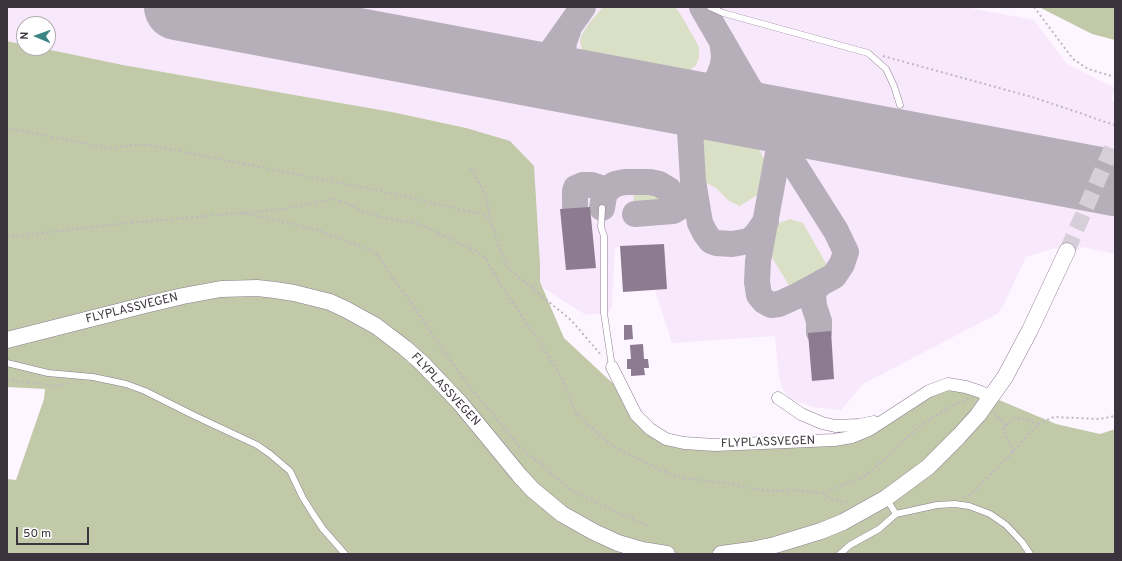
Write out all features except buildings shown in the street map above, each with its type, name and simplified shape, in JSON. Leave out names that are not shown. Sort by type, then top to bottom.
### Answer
[{"type":"main road","points":[[721,554],[752,550],[799,539],[843,522],[886,498],[928,467],[959,436],[1017,355],[1067,251]]},
{"type":"main road","name":"FLYPLASSVEGEN","points":[[7,340],[145,305],[221,289],[257,288],[274,290],[294,293],[330,302],[376,326],[400,343],[422,363],[460,403],[520,476],[533,490],[562,514],[594,532],[618,543],[642,550],[667,554]]},
{"type":"street","name":"FLYPLASSVEGEN","points":[[612,367],[636,415],[650,429],[666,439],[684,443],[715,445],[834,440],[852,437],[869,430],[929,391],[948,384],[966,387],[986,398]]},
{"type":"street","name":"FLYPLASSVEGEN","points":[[778,398],[801,414],[822,423],[835,426],[859,425],[885,419]]},
{"type":"lane","points":[[710,7],[723,13],[868,53],[886,69],[894,86],[900,105]]},
{"type":"lane","points":[[602,208],[601,227],[606,237],[604,313],[612,367]]},
{"type":"lane","points":[[7,363],[48,373],[110,380],[145,391],[256,445],[270,454],[290,471],[312,514],[345,554]]},
{"type":"lane","points":[[886,498],[896,514]]},
{"type":"lane","points":[[840,554],[850,546],[879,529],[896,514],[937,505],[955,504],[969,506],[990,514],[1006,525],[1022,542],[1030,554]]},
{"type":"path","points":[[1034,7],[1073,60],[1088,69],[1115,77]]},
{"type":"path","points":[[868,53],[888,56],[1019,93],[1115,125]]},
{"type":"path","points":[[7,128],[110,148],[143,144],[367,188],[482,214],[490,219]]},
{"type":"path","points":[[471,168],[487,199],[490,219],[502,255],[509,269],[571,320],[612,367]]},
{"type":"path","points":[[7,235],[18,236],[107,225],[284,209],[333,199],[344,202],[365,212],[385,218],[419,224],[478,252],[486,259],[502,287],[542,345],[562,378],[576,413],[607,442],[661,470],[684,478],[726,483],[754,489],[794,490],[823,493],[863,477],[877,466],[915,430],[941,412],[986,398],[1007,425]]},
{"type":"path","points":[[240,213],[315,228],[375,252],[466,382],[519,446],[572,491],[648,526]]},
{"type":"path","points":[[7,380],[58,386],[68,384],[73,376]]},
{"type":"path","points":[[955,504],[971,494],[1013,452],[1038,424],[1054,417],[1099,419],[1115,416]]},
{"type":"path","points":[[1013,452],[1003,429],[1015,417],[1038,424]]},
{"type":"path","points":[[823,493],[833,500],[861,504],[870,508]]},
{"type":"shaded area","points":[[7,7],[965,7],[1034,20],[1067,64],[1115,88],[1111,100],[1115,104],[1115,254],[1083,247],[1074,252],[1055,248],[1026,257],[1004,304],[997,314],[863,384],[841,410],[814,407],[790,399],[783,389],[779,378],[775,336],[672,343],[655,290],[620,247],[615,247],[612,307],[609,312],[604,313],[586,315],[510,267],[466,128],[392,112],[123,65],[56,51],[56,16],[16,16],[16,43],[7,41]]},
{"type":"green space","points":[[603,7],[675,7],[699,47],[699,58],[696,65],[687,73],[677,76],[670,76],[596,62],[585,54],[582,50],[580,41],[581,36],[590,22]]},
{"type":"green space","points":[[1039,7],[1115,7],[1115,40],[1092,34]]},
{"type":"green space","points":[[7,41],[16,43],[16,56],[56,56],[56,51],[123,65],[392,112],[466,128],[510,141],[534,166],[540,282],[564,338],[620,390],[660,440],[703,448],[847,434],[884,420],[947,378],[1056,424],[1100,434],[1115,429],[1115,554],[7,554],[7,479],[16,480],[44,399],[45,389],[7,387]]},
{"type":"green space","points":[[703,135],[705,139],[718,142],[759,144],[760,151],[768,170],[764,191],[738,207],[738,205],[729,201],[716,188],[701,180],[698,146]]},
{"type":"green space","points":[[652,190],[658,191],[661,201],[633,203],[634,192]]},
{"type":"green space","points":[[790,219],[803,223],[828,267],[828,270],[801,285],[790,287],[771,256],[768,246],[770,230],[776,224]]},
{"type":"taxiway","points":[[502,68],[531,66],[549,55],[583,7]]},
{"type":"taxiway","points":[[702,7],[749,88],[779,129],[781,137],[780,142],[836,231],[846,252],[842,264],[834,276],[799,295],[779,304],[771,305],[764,301],[759,295],[757,282],[758,261],[780,142],[790,129],[804,125]]},
{"type":"taxiway","points":[[568,31],[564,42],[563,51],[565,58],[569,65],[581,77],[600,87]]},
{"type":"taxiway","points":[[722,41],[724,56],[723,65],[719,76],[709,92],[691,104],[690,131],[693,181],[700,223],[711,241],[716,243],[732,244],[749,241],[756,235],[766,221]]},
{"type":"taxiway","points":[[602,208],[604,196],[607,190],[615,184],[625,182],[650,182],[659,184],[669,190],[678,206],[678,208],[673,211],[635,214]]},
{"type":"taxiway","points":[[575,206],[576,188],[583,185],[592,185],[607,190]]},
{"type":"taxiway","points":[[819,332],[819,321],[814,306],[813,294],[815,289],[822,282]]},
{"type":"runway","points":[[177,7],[1115,183]]},
{"type":"tunnel","points":[[1067,251],[1115,141]]}]
